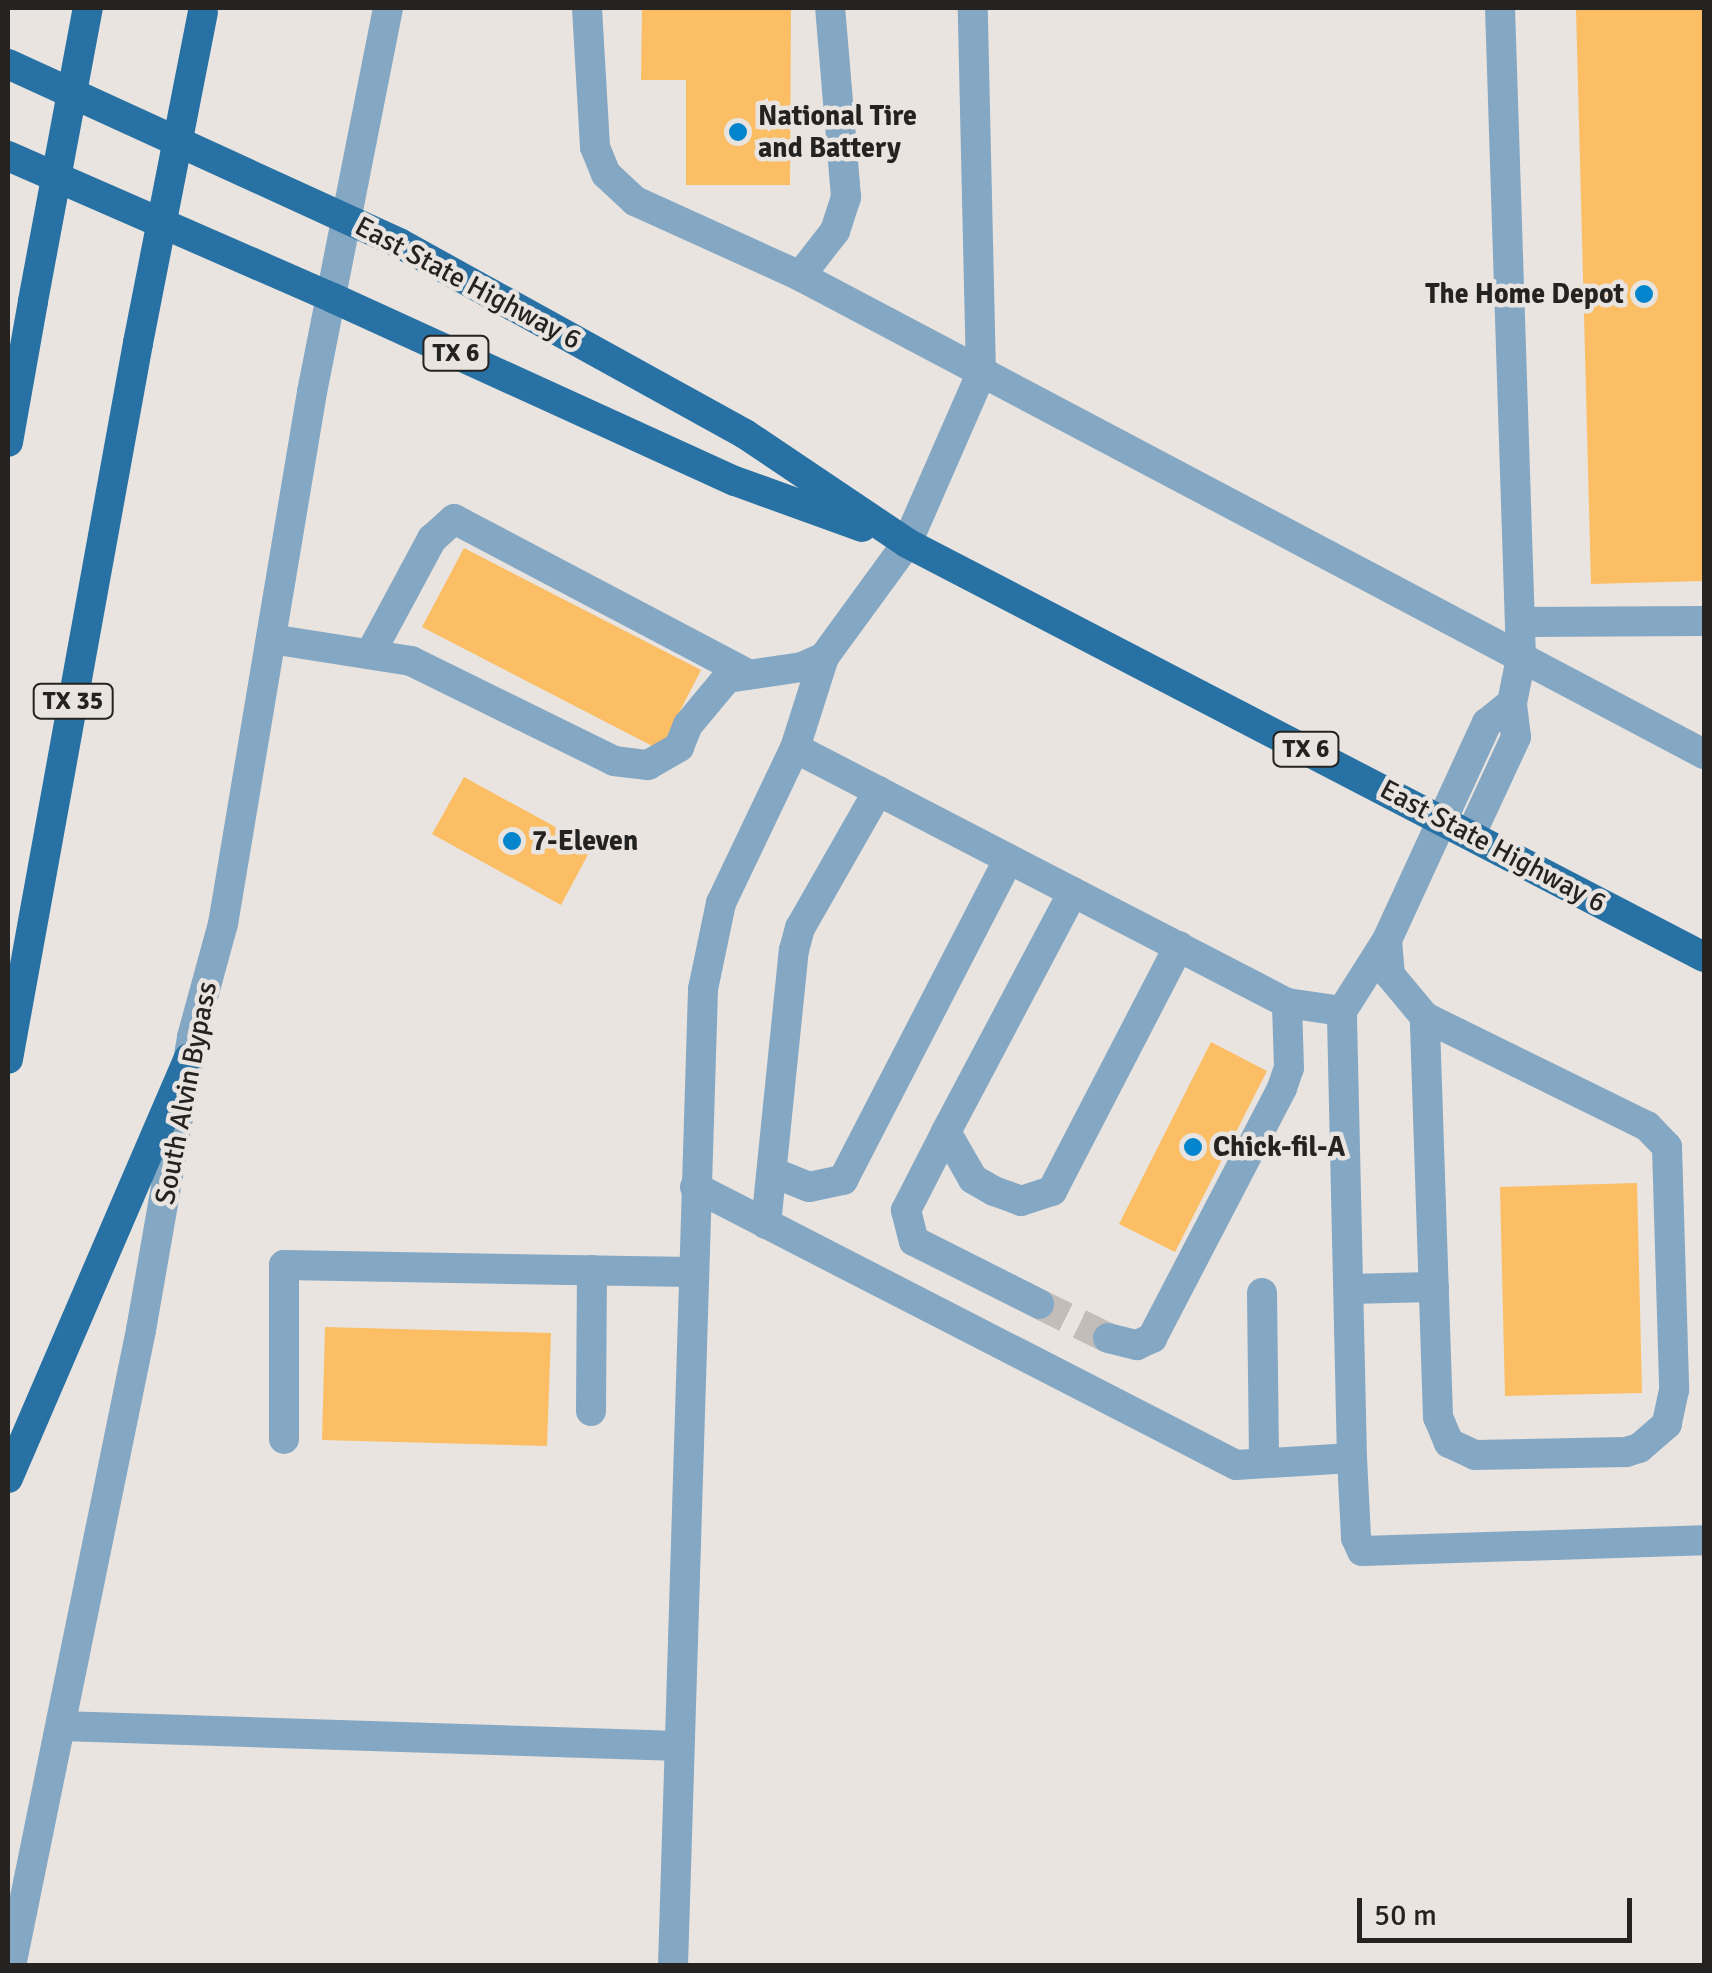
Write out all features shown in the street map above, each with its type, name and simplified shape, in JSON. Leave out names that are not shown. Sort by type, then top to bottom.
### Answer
[{"type":"main road","points":[[8,442],[88,8]]},
{"type":"main road","name":"TX 35","points":[[8,1058],[203,10]]},
{"type":"main road","name":"East State Highway 6","points":[[8,64],[348,219],[745,434],[908,543],[1704,956]]},
{"type":"main road","name":"East State Highway 6","points":[[8,156],[736,481],[908,543]]},
{"type":"main road","points":[[8,1478],[141,1178],[189,1058]]},
{"type":"street","name":"South Alvin Bypass","points":[[11,1966],[142,1330],[189,1058],[223,924],[312,392],[388,8]]},
{"type":"street","points":[[587,8],[595,148],[606,174],[635,201],[800,276],[1704,754]]},
{"type":"street","points":[[800,276],[835,231],[846,198],[830,8]]},
{"type":"street","points":[[673,1966],[703,990],[721,903],[795,748],[824,657],[908,543],[980,374],[973,8]]},
{"type":"street","points":[[1500,8],[1520,658],[1512,703],[1488,723],[1458,827],[1342,1011],[1356,1538],[1362,1551],[1704,1540]]},
{"type":"street","points":[[370,654],[432,539],[454,519],[746,673]]},
{"type":"street","points":[[1520,622],[1704,621]]},
{"type":"street","points":[[271,639],[411,661],[614,760],[648,766],[679,747],[688,725],[727,678],[802,667],[824,657]]},
{"type":"street","points":[[795,748],[1287,1003],[1342,1011]]},
{"type":"street","points":[[766,1224],[797,939],[878,791]]},
{"type":"street","points":[[772,1172],[808,1187],[843,1180],[1010,859]]},
{"type":"street","points":[[1039,1304],[914,1241],[906,1210],[1073,892]]},
{"type":"street","points":[[1387,940],[1390,975],[1425,1017],[1647,1126],[1667,1147],[1674,1390],[1667,1424],[1656,1437],[1626,1452],[1475,1455],[1460,1451],[1442,1432],[1438,1417],[1425,1017]]},
{"type":"street","points":[[946,1132],[973,1179],[994,1191],[1021,1201],[1052,1191],[1179,946]]},
{"type":"street","points":[[1108,1338],[1136,1345],[1152,1338],[1282,1088],[1289,1068],[1287,1003]]},
{"type":"street","points":[[695,1187],[1236,1465],[1352,1458]]},
{"type":"street","points":[[284,1439],[284,1265],[692,1272]]},
{"type":"street","points":[[591,1411],[592,1270]]},
{"type":"street","points":[[1348,1289],[1434,1286]]},
{"type":"street","points":[[1262,1293],[1264,1464]]},
{"type":"street","points":[[61,1726],[679,1746]]},
{"type":"building","name":"National Tire and Battery","points":[[642,8],[791,8],[790,185],[686,185],[686,80],[641,80]]},
{"type":"building","name":"The Home Depot","points":[[1576,8],[1704,8],[1704,581],[1591,584]]},
{"type":"building","name":"7-Eleven","points":[[464,548],[701,670],[660,750],[422,627]]},
{"type":"building","name":"7-Eleven","points":[[464,777],[592,847],[561,905],[432,834]]},
{"type":"building","name":"Chick-fil-A","points":[[1211,1042],[1267,1071],[1175,1252],[1119,1224]]},
{"type":"building","points":[[1637,1183],[1642,1393],[1505,1396],[1500,1187]]},
{"type":"building","points":[[325,1327],[551,1333],[547,1446],[322,1440]]},
{"type":"tunnel","points":[[1039,1304],[1108,1338]]},
{"type":"place","name":"National Tire and Battery","points":[[738,132]]},
{"type":"place","name":"The Home Depot","points":[[1644,294]]},
{"type":"place","name":"7-Eleven","points":[[512,841]]},
{"type":"place","name":"Chick-fil-A","points":[[1193,1147]]}]
